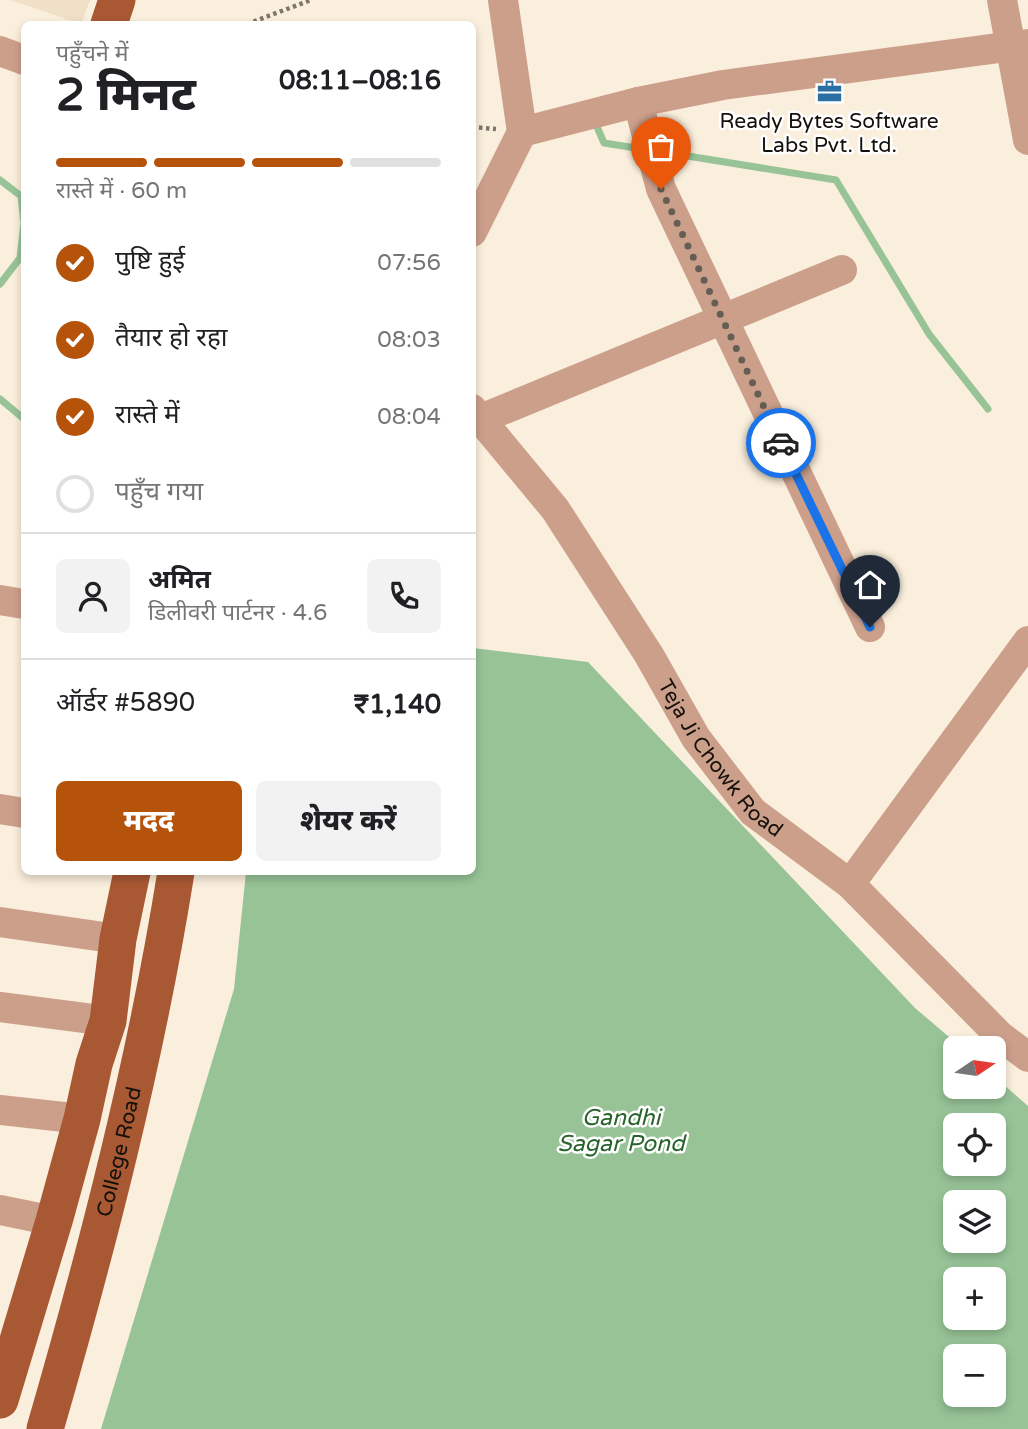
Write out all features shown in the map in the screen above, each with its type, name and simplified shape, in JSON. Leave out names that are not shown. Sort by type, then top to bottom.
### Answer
[{"type":"main road","points":[[110,21],[117,0]]},
{"type":"main road","name":"College Road","points":[[0,1400],[54,1221],[94,1064],[108,1021],[118,939],[131,875]]},
{"type":"main road","name":"College Road","points":[[45,1429],[79,1310],[158,985],[176,875]]},
{"type":"street","points":[[476,224],[522,132],[503,0]]},
{"type":"street","points":[[1002,0],[1019,45],[1028,140]]},
{"type":"street","points":[[522,132],[638,102],[723,85],[1019,45]]},
{"type":"street","points":[[0,51],[21,59]]},
{"type":"street","points":[[638,102],[661,189],[870,627]]},
{"type":"street","points":[[478,413],[842,270]]},
{"type":"street","name":"Teja Ji Chowk Road","points":[[478,413],[555,509],[649,655],[696,738],[753,812],[850,884],[1000,1035],[1028,1056]]},
{"type":"street","points":[[0,600],[21,604]]},
{"type":"street","points":[[850,884],[1028,641]]},
{"type":"street","points":[[0,809],[21,812]]},
{"type":"street","points":[[0,922],[118,939]]},
{"type":"street","points":[[0,1007],[108,1021]]},
{"type":"street","points":[[0,1110],[82,1119]]},
{"type":"street","points":[[0,1210],[54,1221]]},
{"type":"path","points":[[255,21],[311,0]]},
{"type":"shaded area","points":[[10,0],[90,0],[82,21],[72,21]]},
{"type":"water","name":"Gandhi Sagar Pond","points":[[476,648],[588,662],[915,1008],[948,1036],[943,1036],[943,1099],[1006,1099],[1006,1087],[1028,1106],[1028,1429],[101,1429],[234,989],[246,875],[476,875]]},
{"type":"waterway","points":[[595,122],[604,143],[642,149]]},
{"type":"waterway","points":[[657,151],[836,180],[929,334],[988,409]]},
{"type":"waterway","points":[[0,180],[21,196]]},
{"type":"waterway","points":[[0,284],[20,258],[21,249]]},
{"type":"waterway","points":[[0,399],[21,416]]},
{"type":"way so far","points":[[661,189],[781,443]]},
{"type":"place","name":"Ready Bytes Software Labs Pvt. Ltd.","points":[[829,92]]},
{"type":"route","points":[[781,443],[870,627]]}]
